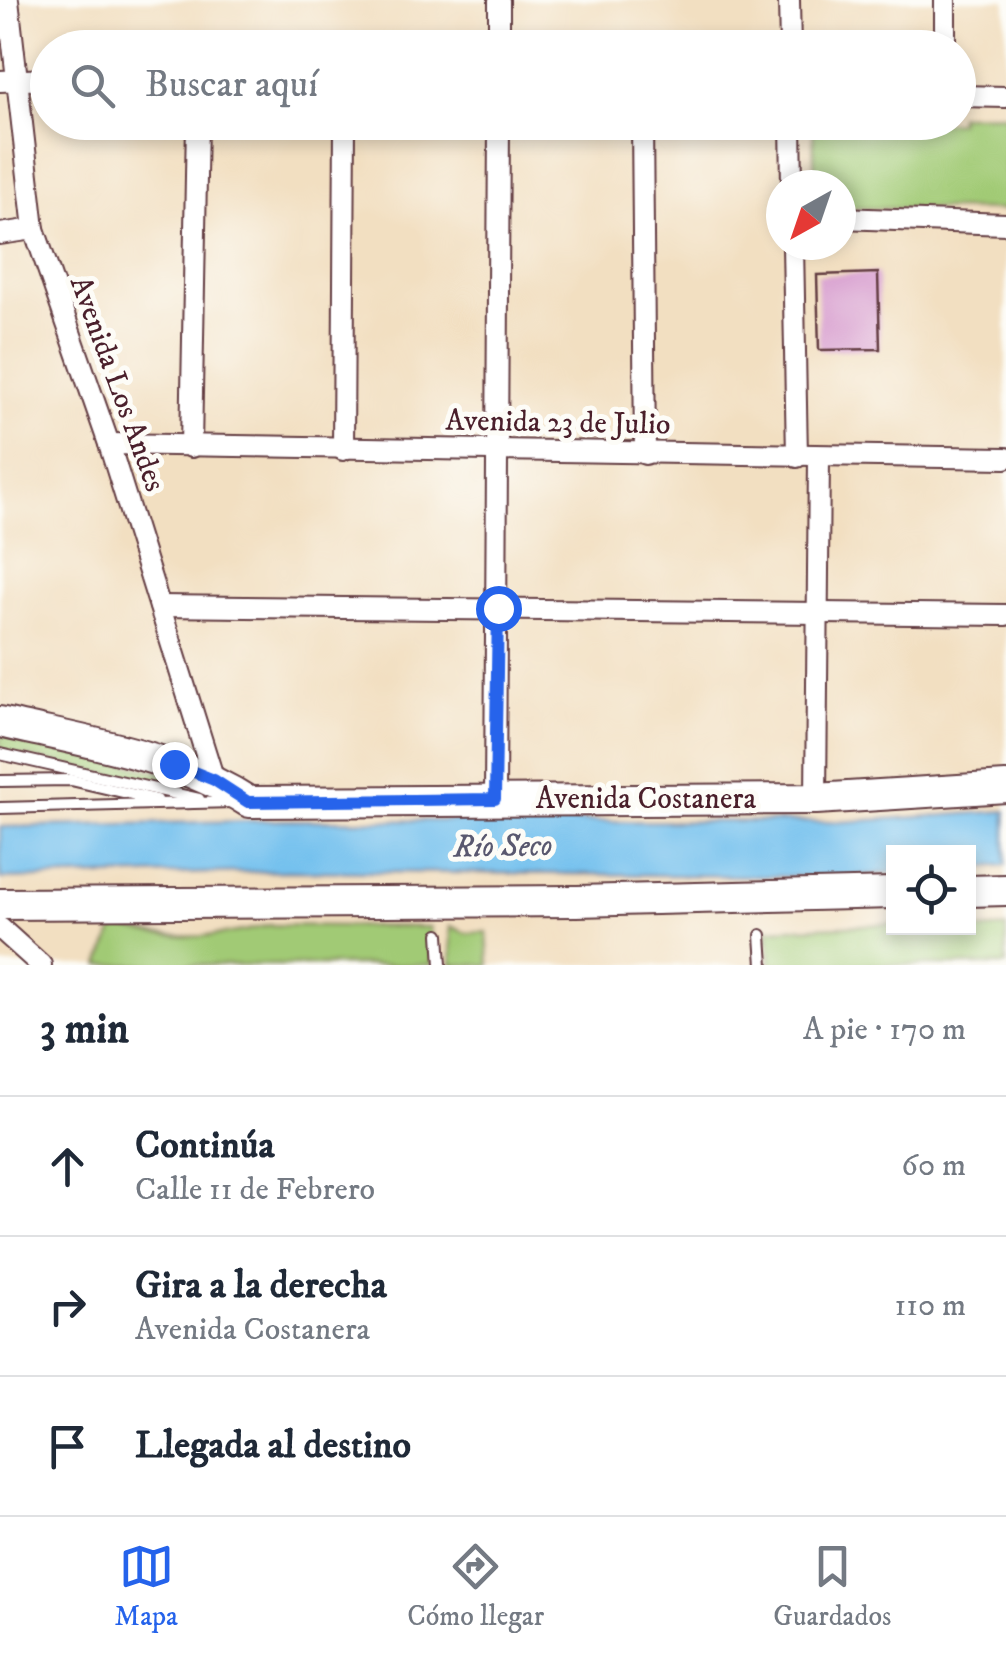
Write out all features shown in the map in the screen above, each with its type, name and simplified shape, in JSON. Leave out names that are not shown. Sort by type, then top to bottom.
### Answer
[{"type":"main road","name":"Avenida Costanera","points":[[0,722],[174,764],[214,791],[248,802],[816,799],[1006,788]]},
{"type":"main road","points":[[976,891],[1006,890]]},
{"type":"main road","points":[[0,904],[577,901],[886,893]]},
{"type":"street","name":"Avenida Los Andes","points":[[8,0],[7,80],[34,229],[109,444],[214,791]]},
{"type":"street","points":[[499,0],[499,30]]},
{"type":"street","points":[[789,0],[790,30]]},
{"type":"street","points":[[945,0],[945,30]]},
{"type":"street","points":[[976,96],[1006,97]]},
{"type":"street","points":[[191,448],[196,140]]},
{"type":"street","points":[[343,450],[345,140]]},
{"type":"street","points":[[495,799],[499,140]]},
{"type":"street","points":[[642,140],[645,454]]},
{"type":"street","points":[[791,140],[792,170]]},
{"type":"street","points":[[856,219],[1006,224]]},
{"type":"street","points":[[0,234],[34,229]]},
{"type":"street","points":[[794,260],[797,457]]},
{"type":"street","name":"Avenida 23 de Julio","points":[[109,444],[1006,458]]},
{"type":"street","points":[[816,799],[819,457]]},
{"type":"street","points":[[160,606],[1006,615]]},
{"type":"street","points":[[0,928],[41,965]]},
{"type":"lane","points":[[0,754],[214,791]]},
{"type":"lane","points":[[0,782],[71,780],[172,804]]},
{"type":"lane","points":[[0,808],[172,804],[214,791]]},
{"type":"lane","points":[[440,934],[441,965]]},
{"type":"lane","points":[[761,935],[763,965]]},
{"type":"green space","points":[[1006,114],[1006,210],[856,208],[856,170],[815,170],[814,140],[976,140],[976,115]]},
{"type":"green space","points":[[0,734],[178,776],[182,786],[179,790],[0,751]]},
{"type":"green space","points":[[886,924],[886,935],[976,935],[976,930],[1006,928],[1006,965],[770,965],[768,929]]},
{"type":"green space","points":[[269,925],[430,927],[432,965],[100,965],[115,926],[153,934],[192,936]]},
{"type":"green space","points":[[450,926],[466,933],[487,932],[489,965],[452,965]]},
{"type":"water","name":"Río Seco","points":[[1006,811],[1006,865],[976,867],[976,845],[886,845],[886,873],[836,877],[287,871],[0,879],[0,827],[282,820],[840,822]]},
{"type":"building","points":[[878,273],[880,349],[819,350],[817,275]]},
{"type":"route","points":[[174,764],[214,780],[248,802],[495,799],[498,608]]}]
